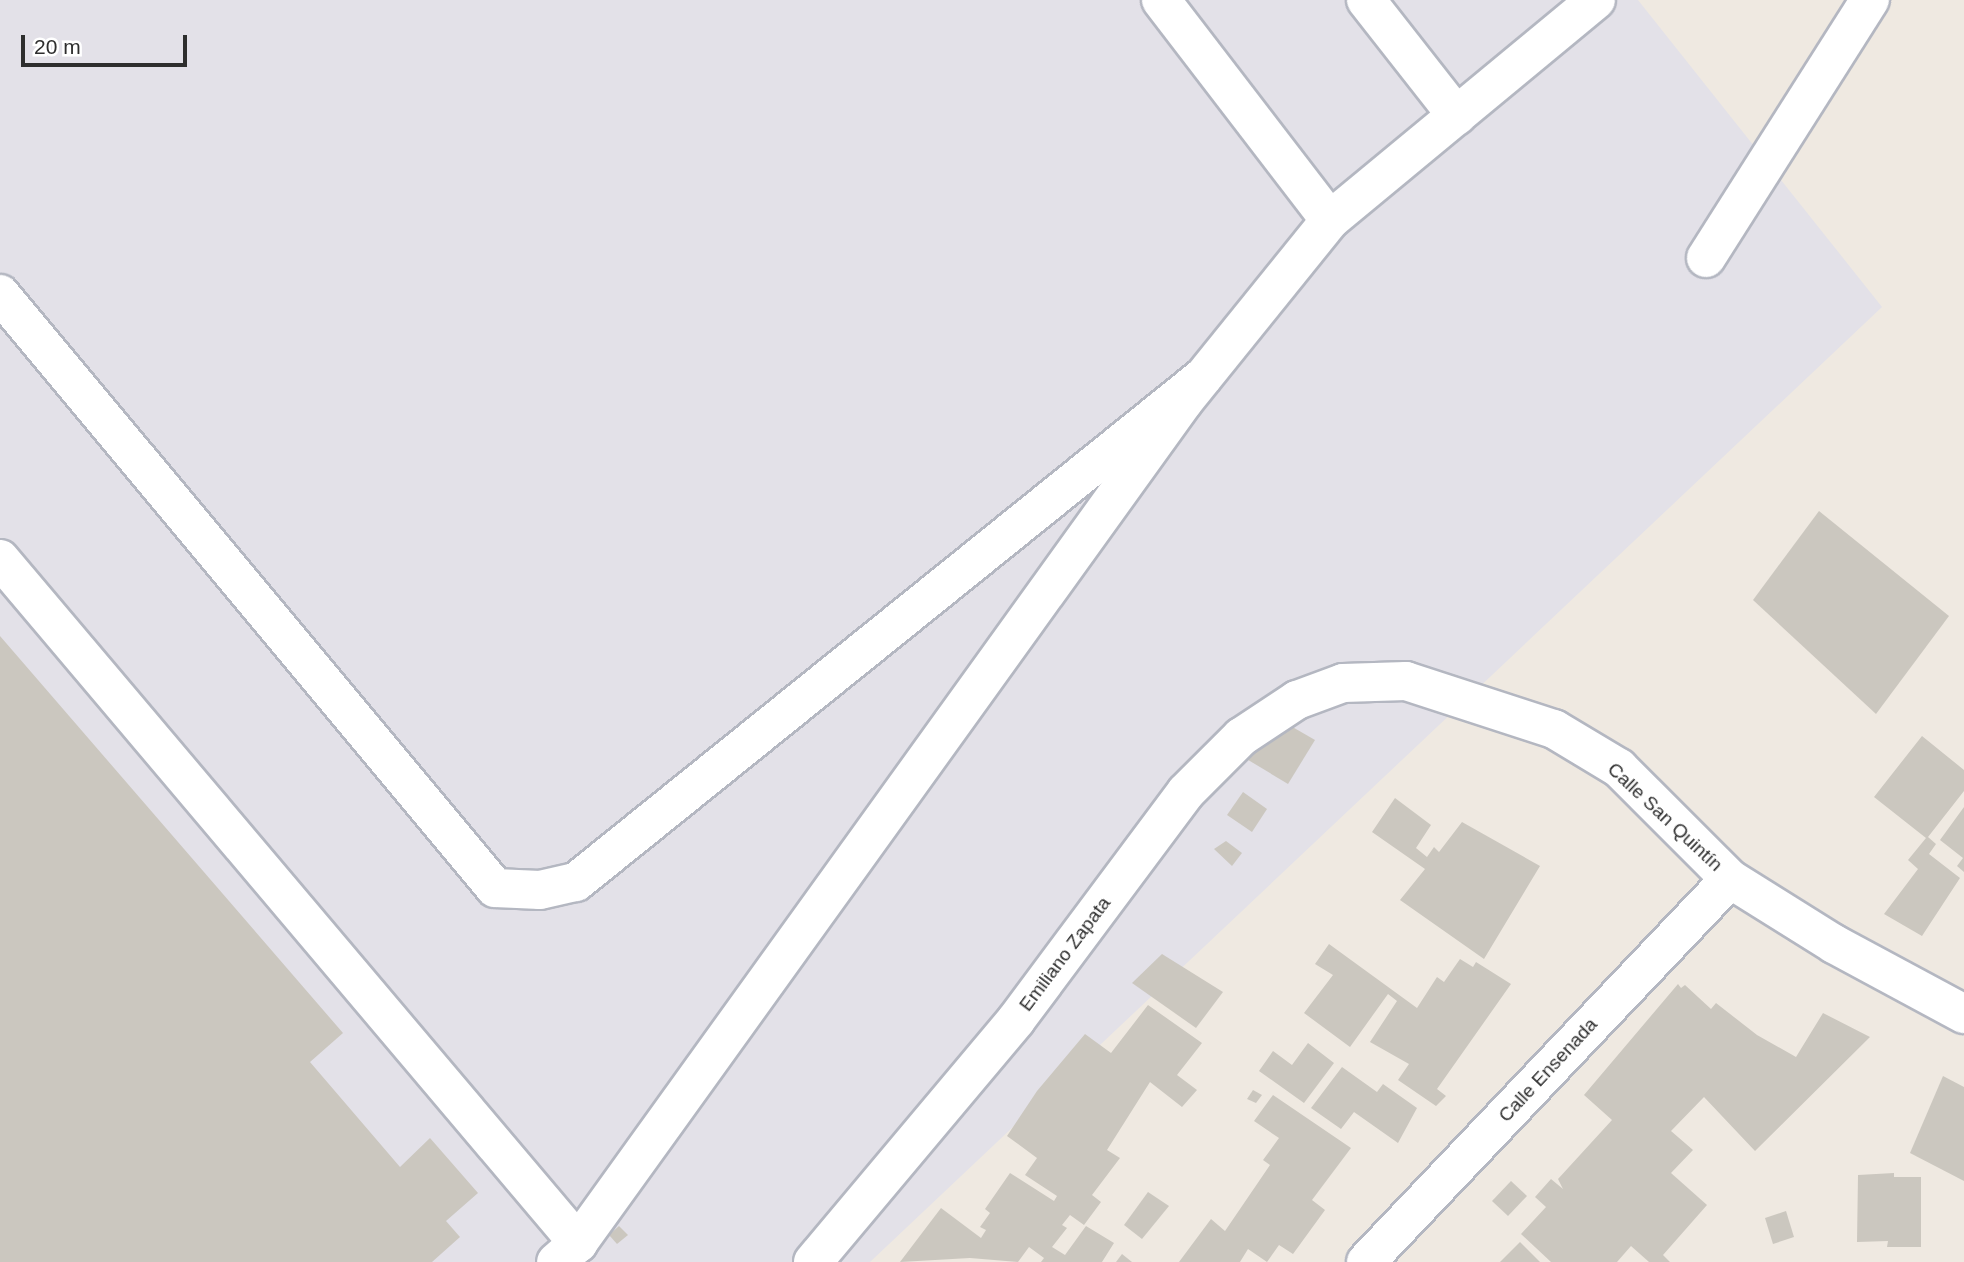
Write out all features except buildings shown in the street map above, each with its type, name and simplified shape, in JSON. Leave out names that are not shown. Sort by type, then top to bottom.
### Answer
[{"type":"street","points":[[1161,0],[1330,220]]},
{"type":"street","points":[[1366,0],[1457,116]]},
{"type":"street","points":[[0,559],[567,1252],[1203,377],[1330,220],[1596,0]]},
{"type":"street","points":[[1706,258],[1870,0]]},
{"type":"street","points":[[0,295],[495,888],[540,890],[576,881],[1203,377]]},
{"type":"street","name":"Calle San Quintín","points":[[1343,683],[1406,681],[1554,729],[1619,768],[1730,878],[1834,944],[1964,1014]]},
{"type":"street","name":"Emiliano Zapata","points":[[814,1262],[1016,1020],[1186,792],[1241,737],[1297,700],[1343,683]]},
{"type":"street","name":"Calle Ensenada","points":[[1366,1262],[1730,878]]},
{"type":"shaded area","points":[[0,0],[1638,0],[1882,307],[870,1262],[0,1262]]}]
